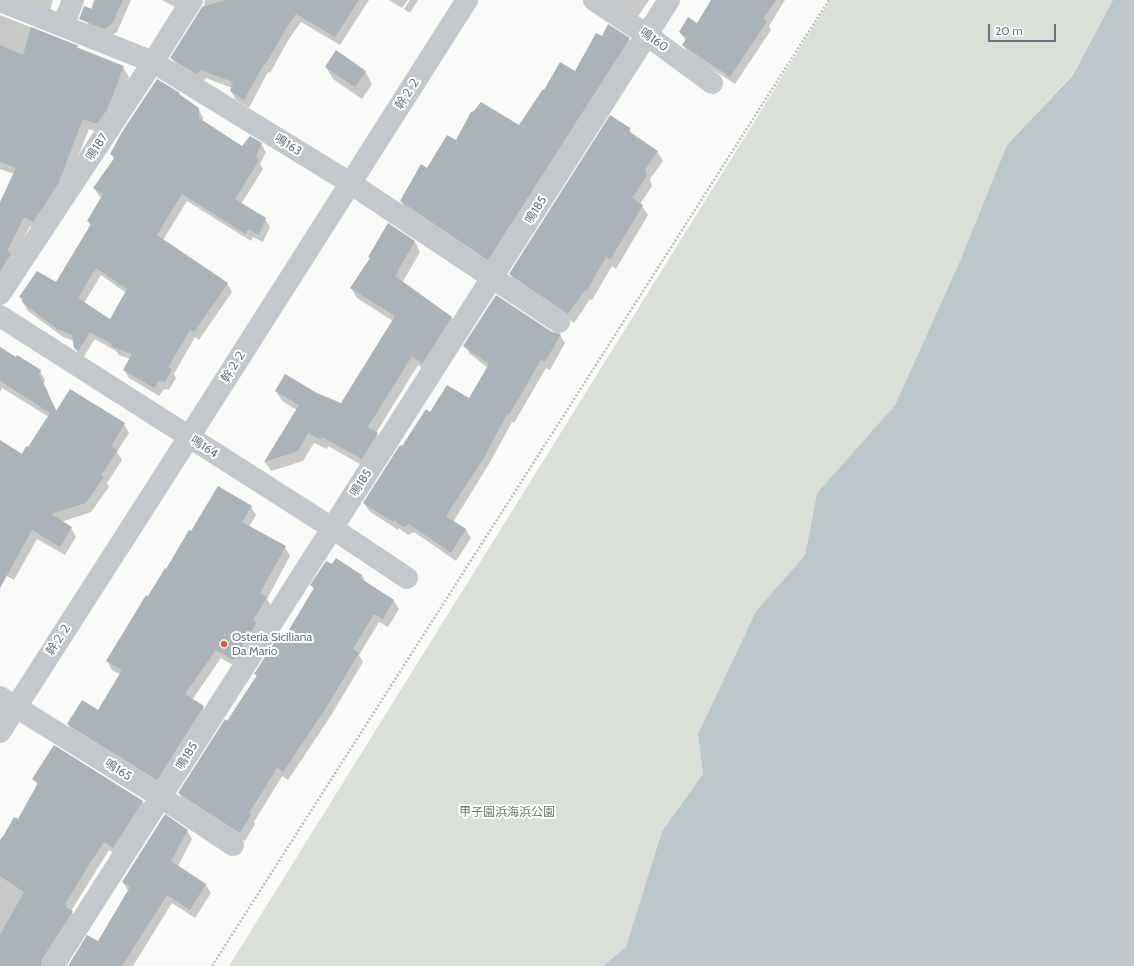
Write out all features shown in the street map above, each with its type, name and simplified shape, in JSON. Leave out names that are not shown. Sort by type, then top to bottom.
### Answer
[{"type":"street","points":[[63,26],[73,0]]},
{"type":"street","name":"鳴187","points":[[0,294],[153,62],[192,0]]},
{"type":"street","name":"幹２２","points":[[0,732],[8,702],[189,438],[467,0]]},
{"type":"street","name":"鳴160","points":[[594,0],[647,34],[712,84]]},
{"type":"street","name":"鳴185","points":[[53,966],[669,0]]},
{"type":"street","name":"鳴163","points":[[0,1],[153,62],[350,183],[560,322]]},
{"type":"street","name":"鳴164","points":[[0,316],[332,528],[407,578]]},
{"type":"street","name":"鳴165","points":[[8,702],[161,797],[234,845]]},
{"type":"path","points":[[212,966],[829,0]]},
{"type":"green space","name":"甲子園浜海浜公園","points":[[830,0],[1113,0],[1072,75],[1007,145],[959,263],[895,405],[817,493],[805,555],[756,611],[698,734],[703,774],[662,831],[626,948],[603,966],[229,966]]},
{"type":"shaded area","points":[[1113,0],[1134,0],[1134,966],[603,966],[626,947],[662,831],[703,774],[698,734],[756,611],[805,555],[817,493],[895,405],[959,263],[1007,145],[1072,76]]},
{"type":"building","points":[[95,0],[123,0],[112,24],[104,29],[79,19],[84,6],[92,9]]},
{"type":"building","points":[[225,0],[359,0],[335,37],[296,14],[265,65],[264,64],[244,100],[230,91],[233,82],[201,70],[197,74],[170,58],[202,7]]},
{"type":"building","points":[[711,0],[776,0],[763,19],[767,21],[730,77],[682,45],[687,38],[679,32],[688,17],[697,23]]},
{"type":"building","points":[[608,24],[630,38],[488,260],[400,201],[421,164],[427,168],[447,135],[456,140],[471,112],[474,111],[481,102],[519,125],[543,89],[544,90],[560,62],[575,71],[596,33],[602,36]]},
{"type":"building","points":[[31,27],[124,66],[107,110],[97,124],[83,119],[58,184],[33,222],[24,217],[7,251],[11,254],[0,271],[0,202],[16,168],[0,162],[0,45],[23,55]]},
{"type":"building","points":[[336,50],[366,71],[355,87],[325,67]]},
{"type":"building","points":[[157,79],[180,93],[179,94],[199,108],[199,118],[242,146],[250,136],[262,143],[256,156],[259,160],[235,199],[266,218],[259,235],[248,229],[246,234],[182,194],[157,235],[228,283],[194,332],[190,330],[168,367],[172,369],[165,382],[159,381],[154,388],[123,370],[132,354],[113,347],[110,343],[90,332],[78,351],[74,348],[72,335],[57,329],[22,302],[23,298],[19,297],[37,271],[56,282],[91,224],[87,221],[103,194],[93,188],[115,157],[110,154],[122,132]],"holes":[[[96,268],[127,289],[110,319],[78,298]]]},
{"type":"building","points":[[610,115],[630,128],[630,132],[658,151],[645,169],[647,176],[632,198],[643,205],[610,260],[606,257],[586,292],[585,290],[568,314],[509,274]]},
{"type":"building","points":[[388,223],[415,241],[395,276],[452,317],[422,364],[412,356],[368,427],[378,433],[362,459],[322,437],[321,440],[308,433],[298,451],[264,462],[299,405],[275,391],[285,374],[317,393],[341,403],[395,316],[350,288],[370,258],[368,257]]},
{"type":"building","points":[[496,295],[552,332],[561,334],[545,362],[541,360],[509,415],[507,414],[485,456],[446,516],[466,529],[451,553],[409,524],[403,527],[394,520],[393,522],[363,503],[400,445],[402,446],[426,409],[430,412],[447,385],[469,398],[489,364],[463,346]]},
{"type":"building","points":[[0,347],[16,357],[17,355],[41,370],[39,374],[56,411],[70,389],[125,423],[111,446],[118,450],[101,475],[104,477],[86,503],[51,514],[72,527],[60,547],[32,530],[0,588],[0,440],[22,454],[26,446],[28,447],[50,413],[0,381]]},
{"type":"building","points":[[218,486],[252,506],[242,522],[286,546],[260,593],[267,597],[253,620],[257,622],[233,660],[216,650],[185,694],[204,706],[157,780],[67,724],[82,700],[98,710],[122,670],[106,661],[146,595],[148,596],[165,568],[166,569],[189,530],[191,531]]},
{"type":"building","points":[[336,558],[362,575],[360,578],[394,600],[383,619],[374,614],[353,649],[359,653],[326,708],[283,772],[277,768],[249,813],[251,815],[240,833],[178,793],[225,719],[227,721],[257,675],[254,674],[279,635],[284,638],[314,588],[310,585],[326,561],[332,564]]},
{"type":"building","points":[[54,745],[143,801],[113,848],[104,842],[90,863],[65,904],[67,904],[65,906],[73,911],[42,959],[41,966],[0,966],[0,935],[24,892],[0,876],[0,840],[14,817],[18,819],[38,783],[32,779]]},
{"type":"building","points":[[165,814],[188,830],[171,861],[206,884],[190,910],[167,895],[122,966],[68,966],[87,935],[98,941],[130,887],[122,882]]},
{"type":"place","name":"Osteria Siciliana Da Mario","points":[[224,644]]}]
